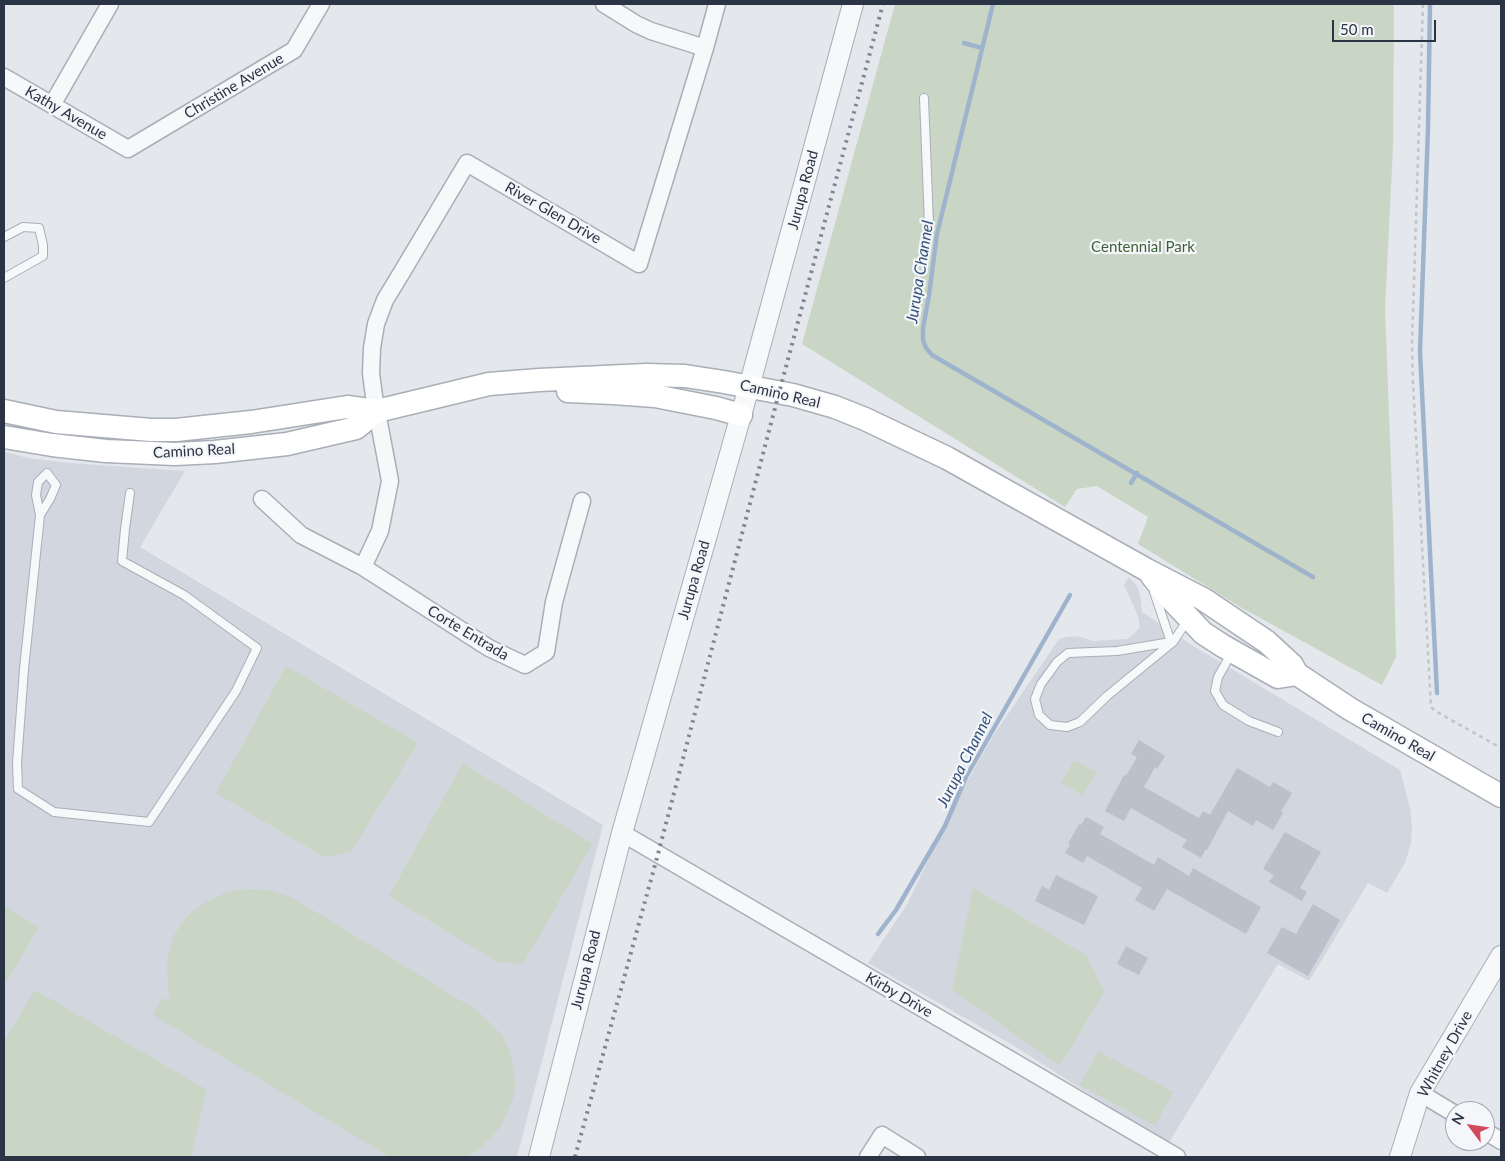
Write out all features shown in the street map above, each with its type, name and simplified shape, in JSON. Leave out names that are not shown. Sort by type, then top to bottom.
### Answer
[{"type":"main road","name":"Camino Real","points":[[4,411],[56,422],[151,430],[176,430],[251,422],[347,407],[377,411],[489,384],[646,375],[685,376],[801,397],[835,407],[947,458],[1147,570],[1169,597],[1266,646],[1292,665],[1297,674],[1350,709],[1501,796]]},
{"type":"main road","points":[[539,380],[567,391],[655,396],[741,415]]},
{"type":"main road","name":"Camino Real","points":[[4,437],[106,451],[175,454],[215,452],[287,444],[356,428],[377,411]]},
{"type":"main road","name":"Camino Real","points":[[1196,609],[1203,633],[1237,651],[1278,677],[1297,674]]},
{"type":"street","points":[[52,105],[110,4]]},
{"type":"street","name":"Christine Avenue","points":[[128,149],[294,50],[321,4]]},
{"type":"street","points":[[604,4],[651,31],[705,48]]},
{"type":"street","name":"River Glen Drive","points":[[377,411],[371,373],[372,348],[376,324],[385,300],[467,163],[639,264],[717,4]]},
{"type":"street","name":"Jurupa Road","points":[[539,1157],[622,833],[749,387],[853,4]]},
{"type":"street","name":"Kathy Avenue","points":[[4,77],[128,149]]},
{"type":"street","points":[[363,567],[380,531],[390,481],[377,411]]},
{"type":"street","name":"Corte Entrada","points":[[262,499],[301,535],[363,567],[489,648],[525,665],[546,652],[554,602],[582,501]]},
{"type":"street","name":"Kirby Drive","points":[[622,833],[1177,1157]]},
{"type":"street","name":"Whitney Drive","points":[[1400,1157],[1420,1093],[1501,956]]},
{"type":"street","points":[[1420,1093],[1445,1108]]},
{"type":"street","points":[[868,1157],[882,1135],[917,1157]]},
{"type":"lane","points":[[924,98],[929,224]]},
{"type":"lane","points":[[4,237],[23,227],[39,228],[43,245],[43,256],[4,278]]},
{"type":"lane","points":[[40,516],[56,485],[47,473],[38,482],[36,495],[40,516],[27,637],[17,763],[18,789],[54,812],[150,822],[236,691],[257,648],[184,596],[122,561],[130,493]]},
{"type":"lane","points":[[1147,570],[1171,642]]},
{"type":"lane","points":[[1171,642],[1117,651],[1068,653],[1057,662],[1041,684],[1035,699],[1039,716],[1050,724],[1067,727],[1080,722],[1107,696],[1171,642],[1196,609]]},
{"type":"lane","points":[[1237,651],[1218,677],[1215,691],[1223,705],[1249,721],[1278,732]]},
{"type":"path","points":[[1423,4],[1412,363],[1431,707],[1501,748]]},
{"type":"shaded area","points":[[4,452],[28,458],[69,463],[185,471],[140,547],[603,825],[517,1157],[4,1157]]},
{"type":"shaded area","points":[[1129,577],[1137,586],[1140,594],[1142,612],[1195,647],[1400,770],[1410,808],[1412,826],[1411,843],[1405,863],[1387,893],[1368,883],[1309,981],[1278,964],[1168,1144],[1011,1044],[868,963],[908,903],[952,809],[991,739],[1059,639],[1077,636],[1093,641],[1127,639],[1140,627],[1138,616],[1124,585]]},
{"type":"green space","name":"Centennial Park","points":[[895,4],[1394,4],[1393,147],[1385,309],[1396,657],[1382,685],[1242,608],[1138,544],[1148,517],[1097,486],[1077,489],[1065,507],[802,344]]},
{"type":"green space","points":[[286,666],[418,743],[351,852],[324,857],[216,793]]},
{"type":"green space","points":[[1074,760],[1096,772],[1083,795],[1061,783]]},
{"type":"green space","points":[[463,763],[592,844],[523,964],[497,962],[389,896]]},
{"type":"green space","points":[[973,888],[1086,955],[1104,992],[1060,1066],[952,990]]},
{"type":"green space","points":[[249,889],[272,891],[293,898],[478,1011],[502,1035],[510,1053],[513,1067],[514,1096],[501,1126],[481,1148],[466,1157],[390,1157],[153,1015],[162,998],[170,1001],[167,975],[168,954],[174,935],[187,916],[204,903],[227,892]]},
{"type":"green space","points":[[4,906],[39,927],[4,986]]},
{"type":"green space","points":[[35,990],[206,1089],[191,1157],[4,1157],[4,1042]]},
{"type":"green space","points":[[1098,1051],[1173,1092],[1155,1126],[1080,1085]]},
{"type":"building","points":[[1139,740],[1165,756],[1157,769],[1155,767],[1144,787],[1199,818],[1203,811],[1210,815],[1237,768],[1270,787],[1273,782],[1292,793],[1273,830],[1256,820],[1253,826],[1228,811],[1201,858],[1182,847],[1187,840],[1131,808],[1124,821],[1105,811],[1124,775],[1126,776],[1137,757],[1131,754]]},
{"type":"building","points":[[1086,817],[1104,827],[1100,834],[1154,865],[1158,857],[1189,876],[1193,868],[1261,907],[1246,934],[1167,889],[1154,911],[1135,900],[1142,888],[1087,856],[1083,863],[1065,853],[1079,824],[1081,825]]},
{"type":"building","points":[[1285,832],[1321,852],[1300,888],[1307,892],[1302,901],[1269,882],[1274,875],[1263,869]]},
{"type":"building","points":[[1056,875],[1098,896],[1084,925],[1035,901],[1042,886],[1049,890]]},
{"type":"building","points":[[1313,904],[1340,920],[1308,976],[1267,953],[1282,927],[1296,934]]},
{"type":"building","points":[[1126,946],[1148,958],[1139,975],[1117,964]]},
{"type":"waterway","name":"Jurupa Channel","points":[[993,4],[937,234],[923,328],[923,340],[926,348],[932,355],[1313,577]]},
{"type":"waterway","points":[[1430,4],[1428,128],[1420,351],[1437,693]]},
{"type":"waterway","name":"Jurupa Channel","points":[[964,43],[982,48]]},
{"type":"waterway","name":"Jurupa Channel","points":[[1131,483],[1137,473]]},
{"type":"waterway","name":"Jurupa Channel","points":[[878,934],[896,910],[945,826],[966,777],[1070,595]]},
{"type":"railway","points":[[575,1157],[658,854],[883,4]]}]
